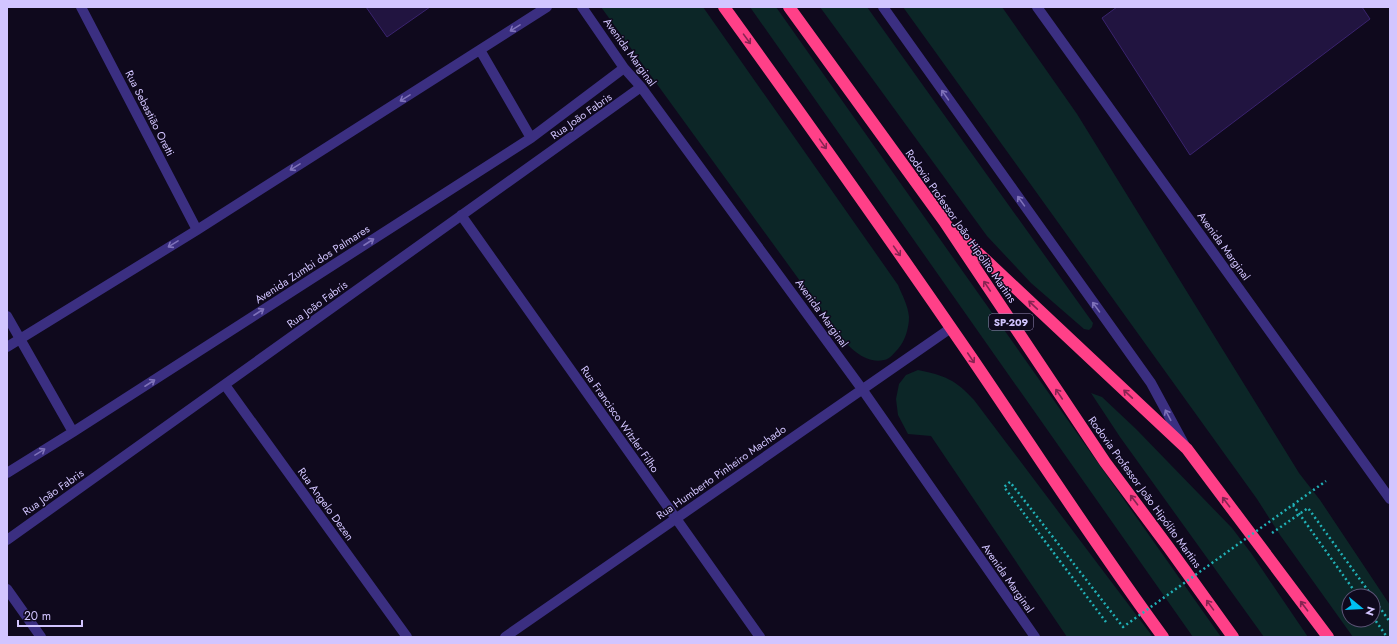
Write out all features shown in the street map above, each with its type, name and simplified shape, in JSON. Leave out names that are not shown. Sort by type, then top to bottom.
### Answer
[{"type":"highway","points":[[724,7],[814,131],[951,328],[1125,586],[1164,637]]},
{"type":"highway","name":"Rodovia Professor João Hipólito Martins","points":[[789,7],[944,221],[1105,462],[1233,637]]},
{"type":"highway","points":[[944,221],[1187,449],[1328,637]]},
{"type":"street","name":"Rua Sebastião Oretti","points":[[81,7],[197,230]]},
{"type":"street","points":[[7,347],[19,338],[197,230],[547,7]]},
{"type":"street","name":"Avenida Marginal","points":[[582,7],[624,68],[641,87],[862,389],[1035,637]]},
{"type":"street","points":[[883,7],[1151,383],[1187,449]]},
{"type":"street","name":"Avenida Marginal","points":[[1037,7],[1390,499]]},
{"type":"street","points":[[480,50],[531,138]]},
{"type":"street","name":"Avenida Zumbi dos Palmares","points":[[7,473],[531,138],[624,68]]},
{"type":"street","name":"Rua João Fabris","points":[[7,540],[641,87]]},
{"type":"street","name":"Rua Francisco Witzler Filho","points":[[461,215],[760,637]]},
{"type":"street","points":[[7,316],[73,432]]},
{"type":"street","name":"Rua Humberto Pinheiro Machado","points":[[505,637],[951,328]]},
{"type":"street","name":"Rua Angelo Dezen","points":[[225,385],[407,637]]},
{"type":"street","points":[[7,589],[41,637]]},
{"type":"path","points":[[1106,622],[1004,487],[1010,482],[1123,627],[1326,481]]},
{"type":"path","points":[[1293,505],[1352,588]]},
{"type":"path","points":[[1257,544],[1308,508],[1366,588]]},
{"type":"path","points":[[1381,610],[1390,622]]},
{"type":"path","points":[[1381,628],[1387,637]]},
{"type":"green space","points":[[601,7],[703,7],[898,285],[905,300],[909,321],[903,342],[890,357],[884,360],[871,360],[853,350],[840,336]]},
{"type":"green space","points":[[750,7],[776,7],[1221,637],[1193,637]]},
{"type":"green space","points":[[820,7],[867,7],[1093,323],[1089,330],[1084,329],[1031,283],[987,236]]},
{"type":"green space","points":[[903,7],[1002,7],[1077,114],[1299,473],[1320,500],[1379,588],[1341,588],[1341,620],[1280,535],[1257,499]]},
{"type":"green space","points":[[918,370],[949,379],[974,400],[1153,637],[1067,637],[931,436],[908,434],[898,415],[896,399],[899,384],[906,375]]},
{"type":"green space","points":[[1091,393],[1102,397],[1136,429],[1232,528],[1251,553],[1308,637],[1264,637],[1120,437]]},
{"type":"green space","points":[[1381,592],[1390,605],[1390,637],[1353,637],[1347,628],[1381,628]]},
{"type":"building","points":[[366,7],[430,7],[387,37]]},
{"type":"building","points":[[1117,7],[1362,7],[1370,19],[1190,155],[1102,18]]}]
